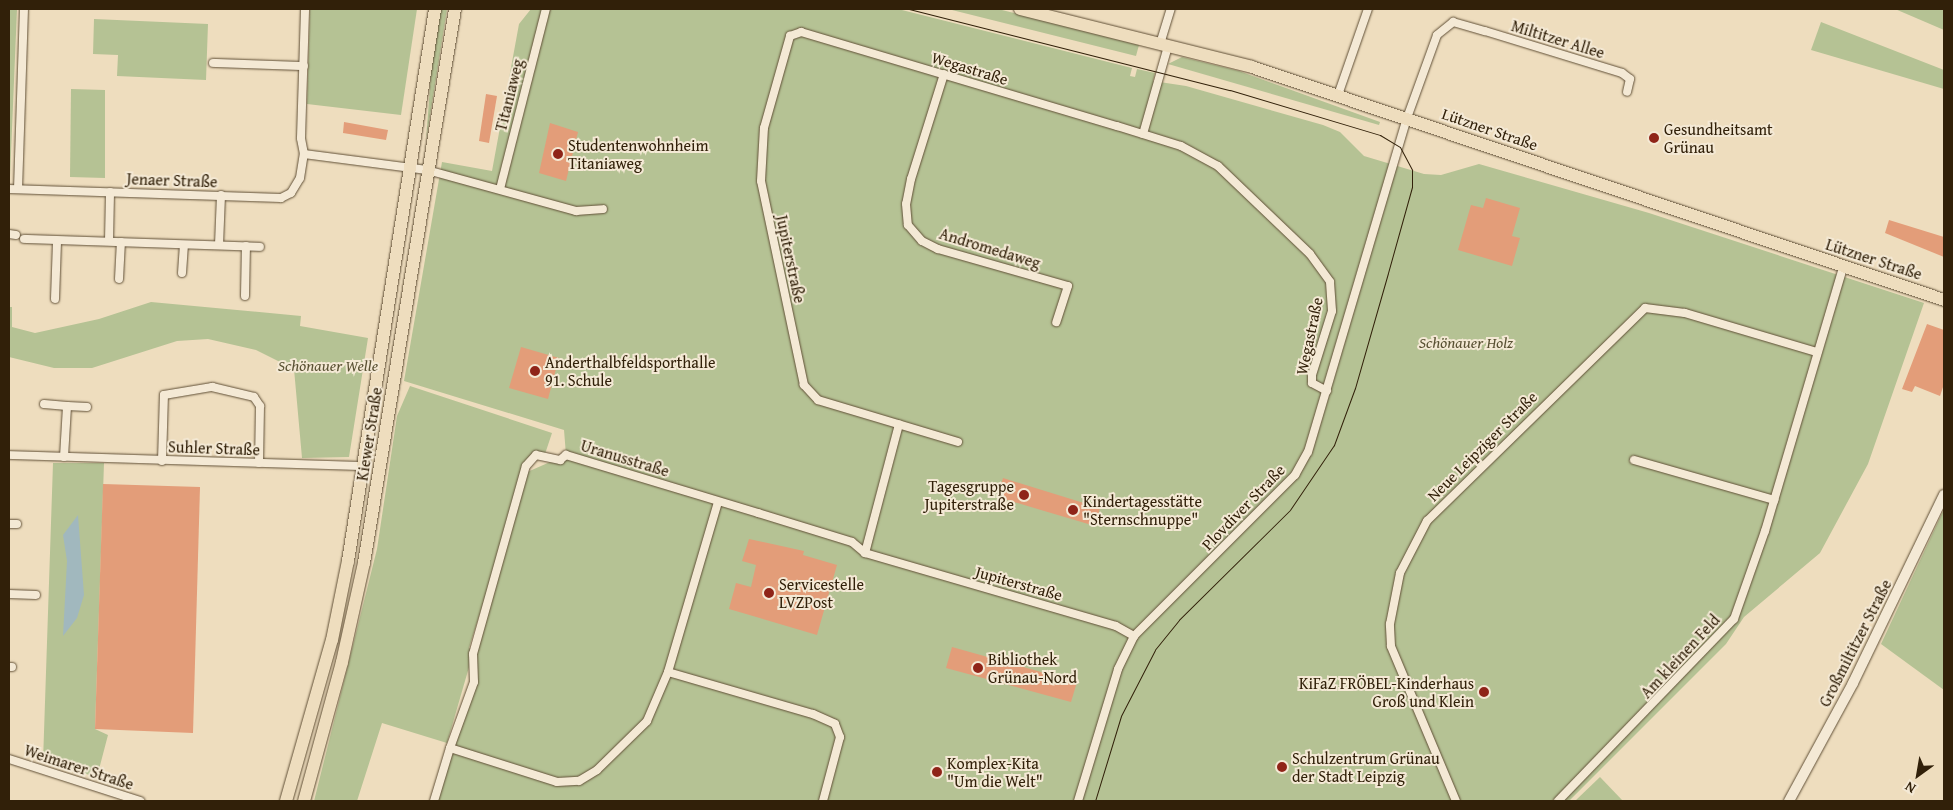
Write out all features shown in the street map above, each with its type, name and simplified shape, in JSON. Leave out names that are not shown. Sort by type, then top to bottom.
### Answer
[{"type":"main road","name":"Kiewer Straße","points":[[286,801],[332,640],[364,466],[435,9]]},
{"type":"main road","name":"Kiewer Straße","points":[[304,801],[342,662],[364,563],[427,170],[455,9]]},
{"type":"main road","name":"Lützner Straße","points":[[1020,9],[1164,45],[1338,95],[1944,300]]},
{"type":"street","points":[[18,189],[24,9]]},
{"type":"street","name":"Jenaer Straße","points":[[9,188],[287,196],[298,186],[304,154],[301,138],[305,9]]},
{"type":"street","name":"Titaniaweg","points":[[500,189],[546,9]]},
{"type":"street","points":[[1143,134],[1171,9]]},
{"type":"street","points":[[1338,95],[1368,9]]},
{"type":"street","name":"Miltitzer Allee","points":[[1407,118],[1437,35],[1453,22],[1622,73],[1630,78],[1627,92]]},
{"type":"street","name":"Wegastraße","points":[[790,36],[800,32],[1143,134],[1181,146],[1218,166],[1317,261],[1330,282],[1333,297],[1312,383],[1326,391]]},
{"type":"street","name":"Jupiterstraße","points":[[790,36],[764,128],[761,181],[804,385],[818,400],[958,442]]},
{"type":"street","points":[[213,62],[304,66]]},
{"type":"street","name":"Andromedaweg","points":[[944,74],[911,179],[906,204],[908,225],[922,241],[938,249],[1068,286],[1056,322]]},
{"type":"street","name":"Plovdiver Straße","points":[[1078,801],[1118,669],[1134,636],[1295,475],[1308,452],[1407,118]]},
{"type":"street","points":[[304,154],[427,170],[576,211],[603,209]]},
{"type":"street","points":[[109,241],[110,192]]},
{"type":"street","points":[[219,245],[221,195]]},
{"type":"street","points":[[24,239],[260,247]]},
{"type":"street","points":[[55,298],[57,241]]},
{"type":"street","points":[[119,279],[121,242]]},
{"type":"street","points":[[182,273],[184,245]]},
{"type":"street","points":[[245,296],[246,246]]},
{"type":"street","name":"Am kleinen Feld","points":[[1558,801],[1712,646],[1734,619],[1774,500],[1843,266]]},
{"type":"street","name":"Neue Leipziger Straße","points":[[1456,801],[1391,646],[1390,624],[1400,573],[1427,521],[1645,308],[1685,313],[1817,352]]},
{"type":"street","points":[[162,460],[164,395],[212,387],[254,397],[260,406],[259,463]]},
{"type":"street","points":[[44,404],[88,407]]},
{"type":"street","points":[[64,457],[66,406]]},
{"type":"street","points":[[865,553],[900,424]]},
{"type":"street","name":"Suhler Straße","points":[[9,455],[364,466]]},
{"type":"street","name":"Uranusstraße","points":[[434,801],[450,748],[474,682],[474,654],[530,459],[536,455],[560,460],[566,455],[718,502]]},
{"type":"street","points":[[1634,460],[1774,500]]},
{"type":"street","name":"Großmiltitzer Straße","points":[[1789,801],[1853,684],[1944,495]]},
{"type":"street","points":[[450,748],[557,782],[580,781],[598,770],[647,721],[668,672],[718,502]]},
{"type":"street","name":"Jupiterstraße","points":[[718,502],[848,541],[865,553],[1116,626],[1134,636]]},
{"type":"street","points":[[9,594],[36,595]]},
{"type":"street","points":[[668,672],[813,714],[835,724],[840,737],[823,801]]},
{"type":"street","name":"Weimarer Straße","points":[[9,759],[140,801]]},
{"type":"green space","points":[[9,9],[17,9],[10,177],[9,177]]},
{"type":"green space","points":[[310,9],[417,9],[401,115],[307,104]]},
{"type":"green space","points":[[440,9],[447,9],[426,141],[432,59]]},
{"type":"green space","name":"Schönauer Holz","points":[[531,9],[898,9],[1132,68],[1130,76],[1135,77],[1137,69],[1155,73],[1153,81],[1186,86],[1323,125],[1340,132],[1364,156],[1424,174],[1441,175],[1479,164],[1649,213],[1924,303],[1868,464],[1820,553],[1744,617],[1726,644],[1569,801],[434,801],[474,682],[471,666],[524,474],[469,648],[474,650],[447,743],[382,723],[357,801],[314,801],[377,549],[397,416],[410,386],[552,433],[545,454],[532,453],[525,473],[566,455],[564,430],[404,381],[442,162],[492,171],[519,24]]},
{"type":"green space","points":[[948,9],[998,9],[1139,45],[1136,56]]},
{"type":"green space","points":[[1895,9],[1944,9],[1944,30]]},
{"type":"green space","points":[[94,19],[208,24],[206,80],[117,76],[118,55],[93,54]]},
{"type":"green space","points":[[1821,22],[1944,70],[1944,89],[1811,50]]},
{"type":"green space","points":[[1182,57],[1239,71],[1380,122],[1379,125],[1168,64]]},
{"type":"green space","points":[[71,89],[105,90],[105,178],[70,177]]},
{"type":"green space","name":"Schönauer Welle","points":[[151,302],[301,316],[300,326],[368,338],[349,457],[302,458],[294,369],[256,350],[208,339],[177,341],[92,368],[54,368],[9,357],[9,307],[12,307],[12,327],[35,333],[99,319]]},
{"type":"green space","points":[[53,463],[104,463],[95,729],[108,735],[97,777],[43,762]]},
{"type":"green space","points":[[1944,509],[1944,690],[1881,644]]},
{"type":"green space","points":[[1600,777],[1623,801],[1575,801]]},
{"type":"water","points":[[78,515],[84,595],[77,618],[63,636],[67,561],[63,535]]},
{"type":"building","points":[[486,94],[497,96],[489,143],[479,141]]},
{"type":"building","points":[[344,122],[388,130],[386,140],[343,133]]},
{"type":"building","name":"Studentenwohnheim Titaniaweg","points":[[550,123],[578,132],[566,181],[539,173]]},
{"type":"building","points":[[1486,198],[1520,208],[1512,236],[1520,238],[1512,266],[1458,250],[1471,205],[1483,208]]},
{"type":"building","points":[[1889,220],[1944,237],[1944,257],[1885,233]]},
{"type":"building","points":[[1927,324],[1944,330],[1944,384],[1940,396],[1915,386],[1912,392],[1902,389]]},
{"type":"building","name":"Anderthalbfeldsporthalle 91. Schule","points":[[521,347],[559,358],[548,399],[509,388]]},
{"type":"building","points":[[1003,478],[1100,508],[1095,526],[997,497]]},
{"type":"building","points":[[103,484],[200,487],[193,733],[95,729]]},
{"type":"building","points":[[749,539],[804,551],[803,555],[837,565],[817,635],[729,609],[736,583],[751,587],[756,565],[742,561]]},
{"type":"building","points":[[952,647],[1077,682],[1071,702],[946,668]]},
{"type":"tram line","points":[[909,9],[1230,90],[1380,135],[1400,147],[1412,170],[1412,187],[1388,273],[1355,388],[1334,445],[1290,510],[1179,620],[1155,650],[1121,716],[1095,801]]},
{"type":"place","name":"Gesundheitsamt Grünau","points":[[1654,138]]},
{"type":"place","name":"Studentenwohnheim Titaniaweg","points":[[558,154]]},
{"type":"place","name":"Anderthalbfeldsporthalle 91. Schule","points":[[535,371]]},
{"type":"place","name":"Tagesgruppe Jupiterstraße","points":[[1024,495]]},
{"type":"place","name":"Kindertagesstätte \"Sternschnuppe\"","points":[[1073,510]]},
{"type":"place","name":"Servicestelle LVZPost","points":[[769,593]]},
{"type":"place","name":"Bibliothek Grünau-Nord","points":[[978,668]]},
{"type":"place","name":"KiFaZ FRÖBEL-Kinderhaus Groß und Klein","points":[[1484,692]]},
{"type":"place","name":"Schulzentrum Grünau der Stadt Leipzig","points":[[1282,767]]},
{"type":"place","name":"Komplex-Kita \"Um die Welt\"","points":[[937,772]]}]
